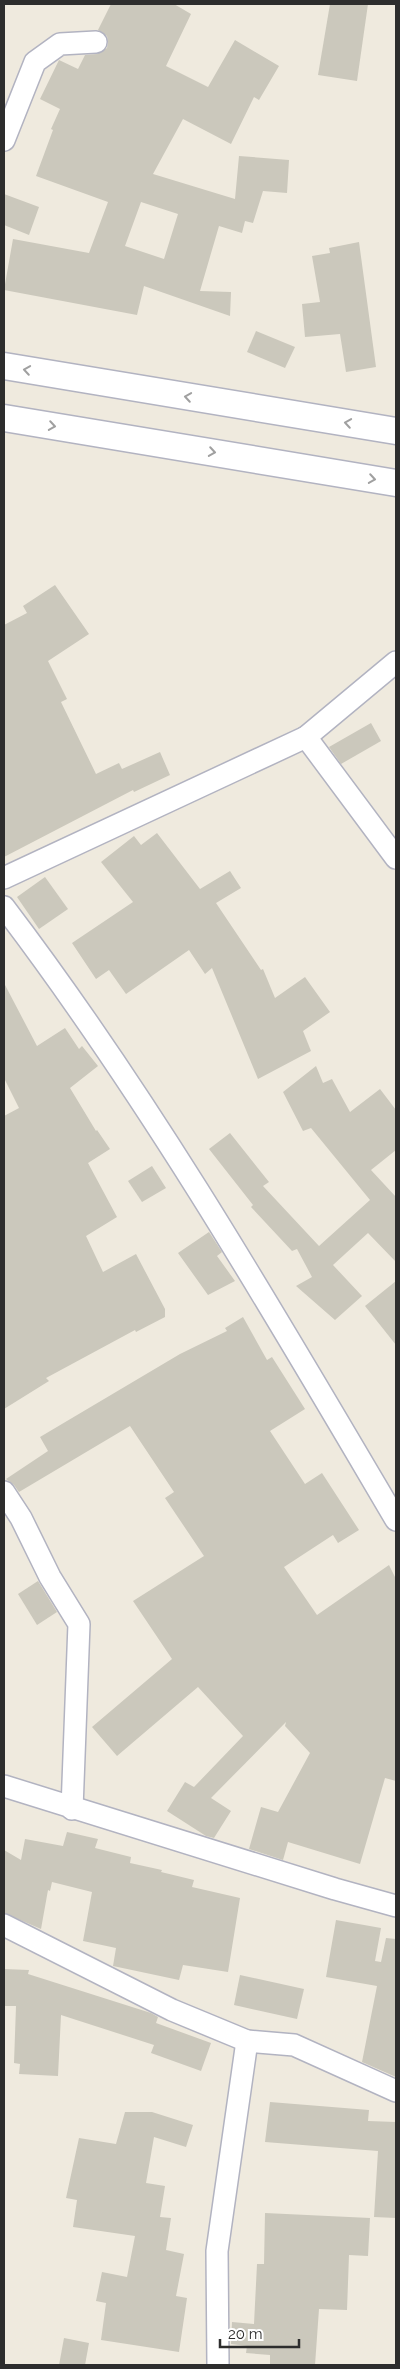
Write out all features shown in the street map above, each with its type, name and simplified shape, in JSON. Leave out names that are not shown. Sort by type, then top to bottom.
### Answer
[{"type":"street","points":[[4,140],[35,62],[60,44],[96,42]]},
{"type":"street","points":[[4,366],[396,431]]},
{"type":"street","points":[[4,418],[396,483]]},
{"type":"street","points":[[4,878],[306,737],[396,662]]},
{"type":"street","points":[[306,737],[396,858]]},
{"type":"street","points":[[4,907],[48,965],[191,1179],[313,1379],[396,1520]]},
{"type":"street","points":[[4,1492],[21,1518],[50,1577],[79,1624],[72,1809]]},
{"type":"street","points":[[4,1786],[72,1809],[396,1906]]},
{"type":"street","points":[[4,1925],[172,2010],[247,2042],[294,2046],[396,2091]]},
{"type":"street","points":[[218,2365],[217,2251],[247,2042]]},
{"type":"building","points":[[111,4],[174,4],[191,14],[166,66],[208,87],[235,40],[279,66],[259,100],[254,97],[231,144],[183,119],[153,174],[235,199],[239,156],[289,160],[287,193],[263,191],[253,223],[245,221],[242,233],[219,226],[200,291],[231,292],[230,316],[144,286],[137,315],[4,290],[13,239],[89,253],[108,202],[36,176],[53,130],[51,129],[60,109],[40,99],[59,60],[78,69],[85,55],[97,54],[107,48],[107,36],[98,30]],"holes":[[[141,202],[178,214],[164,259],[125,246]]]},
{"type":"building","points":[[330,4],[368,4],[357,81],[318,75]]},
{"type":"building","points":[[4,194],[39,207],[29,235],[4,225]]},
{"type":"building","points":[[359,242],[376,367],[346,372],[340,334],[305,337],[302,304],[320,302],[312,256],[330,253],[329,248]]},
{"type":"building","points":[[256,331],[295,347],[285,368],[247,352]]},
{"type":"building","points":[[55,585],[89,634],[48,661],[67,699],[61,702],[96,774],[119,763],[122,769],[160,752],[170,775],[134,792],[133,790],[4,857],[4,625],[27,613],[23,606]]},
{"type":"building","points":[[371,723],[381,741],[341,764],[329,747]]},
{"type":"building","points":[[157,833],[200,889],[230,871],[241,888],[216,903],[261,970],[263,969],[275,998],[305,977],[330,1012],[303,1031],[311,1051],[258,1079],[212,968],[205,974],[189,950],[126,994],[109,970],[96,979],[72,943],[133,902],[101,862],[134,836],[141,845]]},
{"type":"building","points":[[45,877],[68,909],[39,929],[17,897]]},
{"type":"building","points":[[4,983],[37,1046],[65,1028],[79,1049],[82,1046],[98,1066],[70,1088],[96,1131],[110,1149],[88,1163],[117,1217],[86,1236],[103,1272],[136,1254],[165,1309],[165,1317],[136,1332],[135,1330],[46,1378],[49,1381],[4,1409],[4,1116],[19,1108],[4,1078]]},
{"type":"building","points":[[316,1066],[323,1083],[332,1079],[350,1112],[380,1089],[396,1110],[396,1150],[371,1170],[396,1197],[396,1262],[368,1233],[333,1265],[362,1296],[335,1320],[296,1286],[312,1277],[297,1249],[292,1251],[251,1207],[253,1205],[209,1149],[230,1133],[269,1182],[263,1186],[319,1246],[370,1200],[311,1128],[303,1131],[283,1092]]},
{"type":"building","points":[[152,1166],[166,1188],[142,1202],[128,1181]]},
{"type":"building","points":[[209,1232],[222,1252],[217,1256],[235,1281],[208,1295],[178,1253]]},
{"type":"building","points":[[396,1281],[396,1345],[365,1306]]},
{"type":"building","points":[[243,1317],[267,1360],[272,1357],[305,1409],[270,1431],[305,1484],[322,1473],[359,1530],[338,1543],[333,1535],[284,1567],[317,1615],[389,1565],[396,1579],[396,1781],[385,1778],[360,1864],[288,1842],[283,1860],[249,1849],[261,1807],[278,1812],[310,1753],[285,1726],[286,1722],[211,1798],[231,1811],[214,1838],[206,1836],[167,1811],[185,1782],[194,1787],[243,1736],[198,1687],[117,1756],[92,1727],[172,1659],[133,1601],[204,1556],[165,1498],[174,1492],[130,1426],[19,1492],[6,1479],[48,1451],[40,1437],[180,1354],[227,1331],[225,1328]]},
{"type":"building","points":[[38,1581],[57,1612],[37,1625],[18,1594]]},
{"type":"building","points":[[67,1832],[98,1839],[95,1848],[131,1857],[130,1863],[194,1880],[192,1887],[240,1898],[228,1972],[183,1965],[179,1980],[113,1966],[116,1948],[83,1941],[92,1892],[52,1882],[50,1891],[48,1890],[41,1929],[4,1913],[4,1850],[21,1860],[25,1839],[63,1846]]},
{"type":"building","points":[[336,1920],[381,1928],[375,1961],[381,1962],[386,1938],[396,1939],[396,2077],[362,2062],[377,1986],[326,1977]]},
{"type":"building","points":[[4,1969],[29,1970],[28,1974],[151,2013],[158,2017],[156,2023],[211,2043],[201,2071],[151,2053],[154,2045],[61,2015],[58,2076],[19,2074],[20,2064],[14,2063],[16,2006],[4,2006]]},
{"type":"building","points":[[240,1975],[304,1989],[297,2019],[234,2005]]},
{"type":"building","points":[[270,2102],[369,2110],[368,2121],[396,2122],[396,2218],[374,2217],[378,2151],[265,2142]]},
{"type":"building","points":[[125,2112],[152,2112],[193,2125],[186,2147],[154,2137],[146,2183],[165,2186],[160,2217],[171,2218],[166,2250],[184,2254],[176,2296],[187,2298],[179,2352],[101,2340],[106,2303],[96,2301],[102,2272],[127,2277],[135,2236],[73,2227],[77,2200],[66,2198],[79,2138],[116,2144]]},
{"type":"building","points":[[265,2213],[370,2218],[368,2256],[349,2255],[347,2310],[319,2309],[315,2365],[270,2365],[270,2355],[246,2353],[247,2346],[231,2344],[232,2322],[254,2324],[257,2264],[264,2264]]},
{"type":"building","points":[[64,2338],[89,2343],[85,2365],[59,2365]]}]
